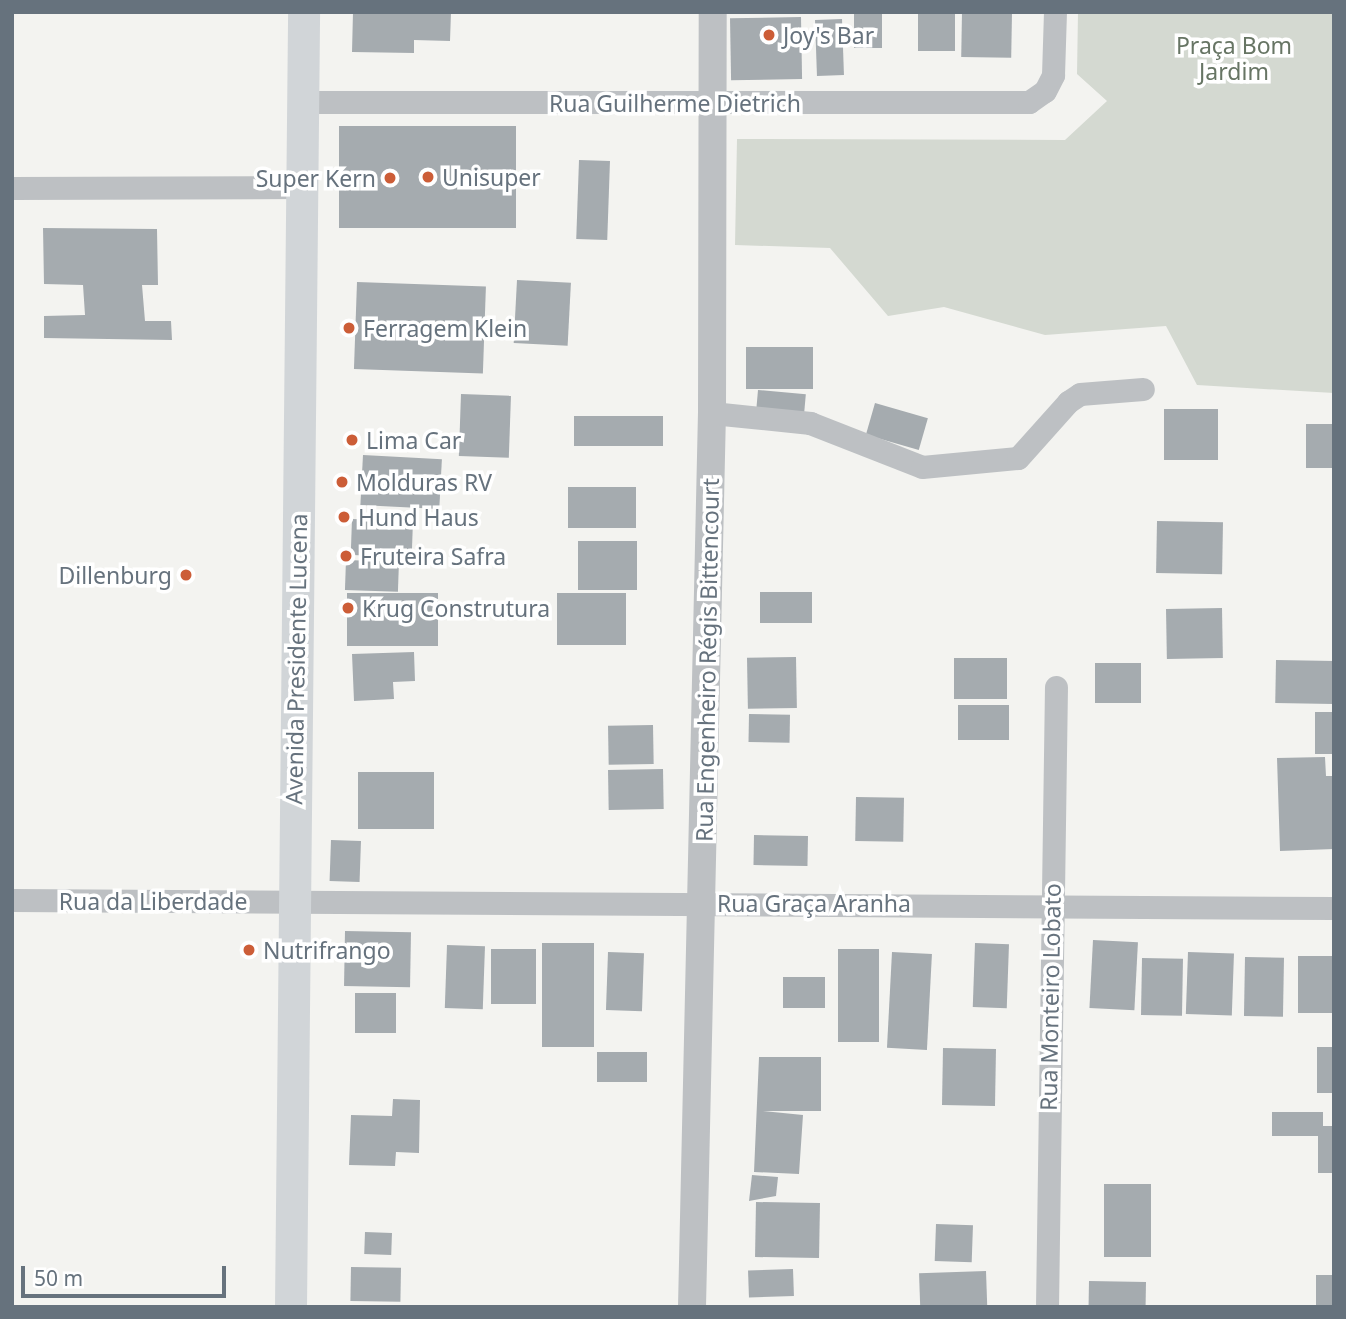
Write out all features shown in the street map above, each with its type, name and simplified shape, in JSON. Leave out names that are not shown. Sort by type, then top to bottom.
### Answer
[{"type":"main road","name":"Avenida Presidente Lucena","points":[[291,1307],[304,12]]},
{"type":"street","name":"Rua Engenheiro Régis Bittencourt","points":[[692,1307],[712,413],[713,12]]},
{"type":"street","name":"Rua Guilherme Dietrich","points":[[302,102],[1029,102],[1045,91],[1053,75],[1055,12]]},
{"type":"street","points":[[12,188],[301,187]]},
{"type":"street","points":[[712,413],[810,423],[922,467],[1018,458],[1068,402],[1080,394],[1143,389]]},
{"type":"street","name":"Rua Monteiro Lobato","points":[[1047,1307],[1050,904],[1056,687]]},
{"type":"street","name":"Rua da Liberdade","points":[[12,900],[294,902]]},
{"type":"street","name":"Rua Graça Aranha","points":[[294,902],[1050,904],[1334,908]]},
{"type":"green space","name":"Praça Bom Jardim","points":[[1078,12],[1334,12],[1334,393],[1197,385],[1166,326],[1045,335],[944,307],[888,316],[830,248],[735,245],[737,139],[1065,140],[1107,101],[1077,74]]},
{"type":"building","points":[[353,12],[451,12],[450,41],[414,40],[414,53],[352,52]]},
{"type":"building","points":[[854,12],[882,12],[882,48],[854,48]]},
{"type":"building","points":[[918,12],[955,12],[955,51],[918,51]]},
{"type":"building","points":[[962,12],[1012,13],[1011,58],[961,57]]},
{"type":"building","points":[[801,17],[802,79],[731,80],[730,18]]},
{"type":"building","points":[[842,19],[844,75],[817,76],[815,20]]},
{"type":"building","name":"Unisuper","points":[[339,126],[516,126],[516,228],[339,228]]},
{"type":"building","points":[[579,160],[610,161],[607,240],[576,239]]},
{"type":"building","points":[[43,228],[157,229],[158,285],[142,285],[145,321],[171,321],[172,340],[44,338],[44,316],[85,315],[83,285],[44,284]]},
{"type":"building","points":[[517,280],[571,283],[568,346],[514,343]]},
{"type":"building","points":[[357,282],[486,287],[483,373],[354,369]]},
{"type":"building","points":[[746,347],[813,347],[813,389],[746,389]]},
{"type":"building","points":[[758,390],[806,394],[804,418],[756,414]]},
{"type":"building","points":[[461,394],[511,396],[509,458],[459,456]]},
{"type":"building","points":[[875,403],[928,418],[919,450],[866,435]]},
{"type":"building","points":[[1164,409],[1218,409],[1218,460],[1164,460]]},
{"type":"building","points":[[574,416],[663,416],[663,446],[574,446]]},
{"type":"building","points":[[1306,424],[1334,424],[1334,468],[1306,468]]},
{"type":"building","points":[[363,455],[442,459],[439,509],[360,505]]},
{"type":"building","points":[[568,487],[636,487],[636,528],[568,528]]},
{"type":"building","points":[[352,519],[413,521],[412,557],[351,555]]},
{"type":"building","points":[[1157,521],[1223,522],[1222,574],[1156,573]]},
{"type":"building","points":[[578,541],[637,541],[637,590],[578,590]]},
{"type":"building","points":[[346,560],[399,562],[398,592],[345,590]]},
{"type":"building","points":[[760,592],[812,592],[812,623],[760,623]]},
{"type":"building","points":[[347,593],[438,593],[438,646],[347,646]]},
{"type":"building","points":[[557,593],[626,593],[626,645],[557,645]]},
{"type":"building","points":[[1222,608],[1223,658],[1167,659],[1166,609]]},
{"type":"building","points":[[414,652],[415,681],[393,682],[394,699],[354,701],[352,654]]},
{"type":"building","points":[[796,657],[797,708],[748,709],[747,658]]},
{"type":"building","points":[[954,658],[1007,658],[1007,699],[954,699]]},
{"type":"building","points":[[1276,660],[1334,661],[1333,704],[1275,703]]},
{"type":"building","points":[[1095,663],[1141,663],[1141,703],[1095,703]]},
{"type":"building","points":[[958,705],[1009,705],[1009,740],[958,740]]},
{"type":"building","points":[[1315,712],[1334,712],[1334,754],[1315,754]]},
{"type":"building","points":[[749,714],[790,715],[790,743],[749,742]]},
{"type":"building","points":[[653,725],[654,764],[609,765],[608,726]]},
{"type":"building","points":[[1325,757],[1326,776],[1334,776],[1334,849],[1280,851],[1277,758]]},
{"type":"building","points":[[663,769],[664,809],[609,810],[608,770]]},
{"type":"building","points":[[358,772],[434,772],[434,829],[358,829]]},
{"type":"building","points":[[856,797],[904,798],[903,842],[855,841]]},
{"type":"building","points":[[754,835],[808,836],[807,866],[753,865]]},
{"type":"building","points":[[331,840],[361,841],[360,882],[330,881]]},
{"type":"building","points":[[345,931],[411,932],[410,987],[344,986]]},
{"type":"building","points":[[1093,940],[1138,942],[1134,1010],[1089,1008]]},
{"type":"building","points":[[542,943],[594,943],[594,1047],[542,1047]]},
{"type":"building","points":[[975,943],[1009,944],[1007,1008],[973,1007]]},
{"type":"building","points":[[447,945],[485,946],[483,1009],[445,1008]]},
{"type":"building","points":[[491,949],[536,949],[536,1004],[491,1004]]},
{"type":"building","points":[[838,949],[879,949],[879,1042],[838,1042]]},
{"type":"building","points":[[608,952],[644,953],[642,1011],[606,1010]]},
{"type":"building","points":[[892,952],[932,954],[927,1050],[887,1048]]},
{"type":"building","points":[[1188,952],[1234,954],[1232,1016],[1186,1014]]},
{"type":"building","points":[[1298,956],[1334,956],[1334,1013],[1298,1013]]},
{"type":"building","points":[[1245,957],[1284,958],[1283,1017],[1244,1016]]},
{"type":"building","points":[[1142,958],[1183,959],[1182,1016],[1141,1015]]},
{"type":"building","points":[[783,977],[825,977],[825,1008],[783,1008]]},
{"type":"building","points":[[355,993],[396,993],[396,1033],[355,1033]]},
{"type":"building","points":[[1317,1047],[1334,1047],[1334,1093],[1317,1093]]},
{"type":"building","points":[[943,1048],[996,1049],[995,1106],[942,1105]]},
{"type":"building","points":[[597,1052],[647,1052],[647,1082],[597,1082]]},
{"type":"building","points":[[759,1057],[821,1057],[821,1111],[763,1111],[803,1115],[799,1174],[754,1172]]},
{"type":"building","points":[[393,1099],[420,1100],[419,1153],[396,1152],[395,1166],[349,1165],[351,1115],[392,1116]]},
{"type":"building","points":[[1272,1112],[1323,1112],[1323,1126],[1334,1126],[1334,1173],[1318,1173],[1318,1136],[1272,1136]]},
{"type":"building","points":[[752,1175],[778,1177],[776,1196],[749,1201]]},
{"type":"building","points":[[1104,1184],[1151,1184],[1151,1257],[1104,1257]]},
{"type":"building","points":[[756,1202],[820,1203],[819,1258],[755,1257]]},
{"type":"building","points":[[936,1224],[973,1225],[972,1262],[935,1261]]},
{"type":"building","points":[[365,1232],[392,1233],[391,1255],[364,1254]]},
{"type":"building","points":[[351,1267],[401,1268],[400,1302],[350,1301]]},
{"type":"building","points":[[793,1269],[794,1296],[749,1298],[748,1271]]},
{"type":"building","points":[[986,1271],[987,1307],[920,1307],[919,1273]]},
{"type":"building","points":[[1316,1275],[1334,1275],[1334,1307],[1316,1307]]},
{"type":"building","points":[[1089,1281],[1146,1282],[1146,1307],[1089,1307]]},
{"type":"place","name":"Joy's Bar","points":[[769,35]]},
{"type":"place","name":"Unisuper","points":[[428,177]]},
{"type":"place","name":"Super Kern","points":[[390,178]]},
{"type":"place","name":"Ferragem Klein","points":[[349,328]]},
{"type":"place","name":"Lima Car","points":[[352,440]]},
{"type":"place","name":"Molduras RV","points":[[342,482]]},
{"type":"place","name":"Hund Haus","points":[[344,517]]},
{"type":"place","name":"Fruteira Safra","points":[[346,556]]},
{"type":"place","name":"Dillenburg","points":[[186,575]]},
{"type":"place","name":"Krug Construtura","points":[[348,608]]},
{"type":"place","name":"Nutrifrango","points":[[249,950]]}]
